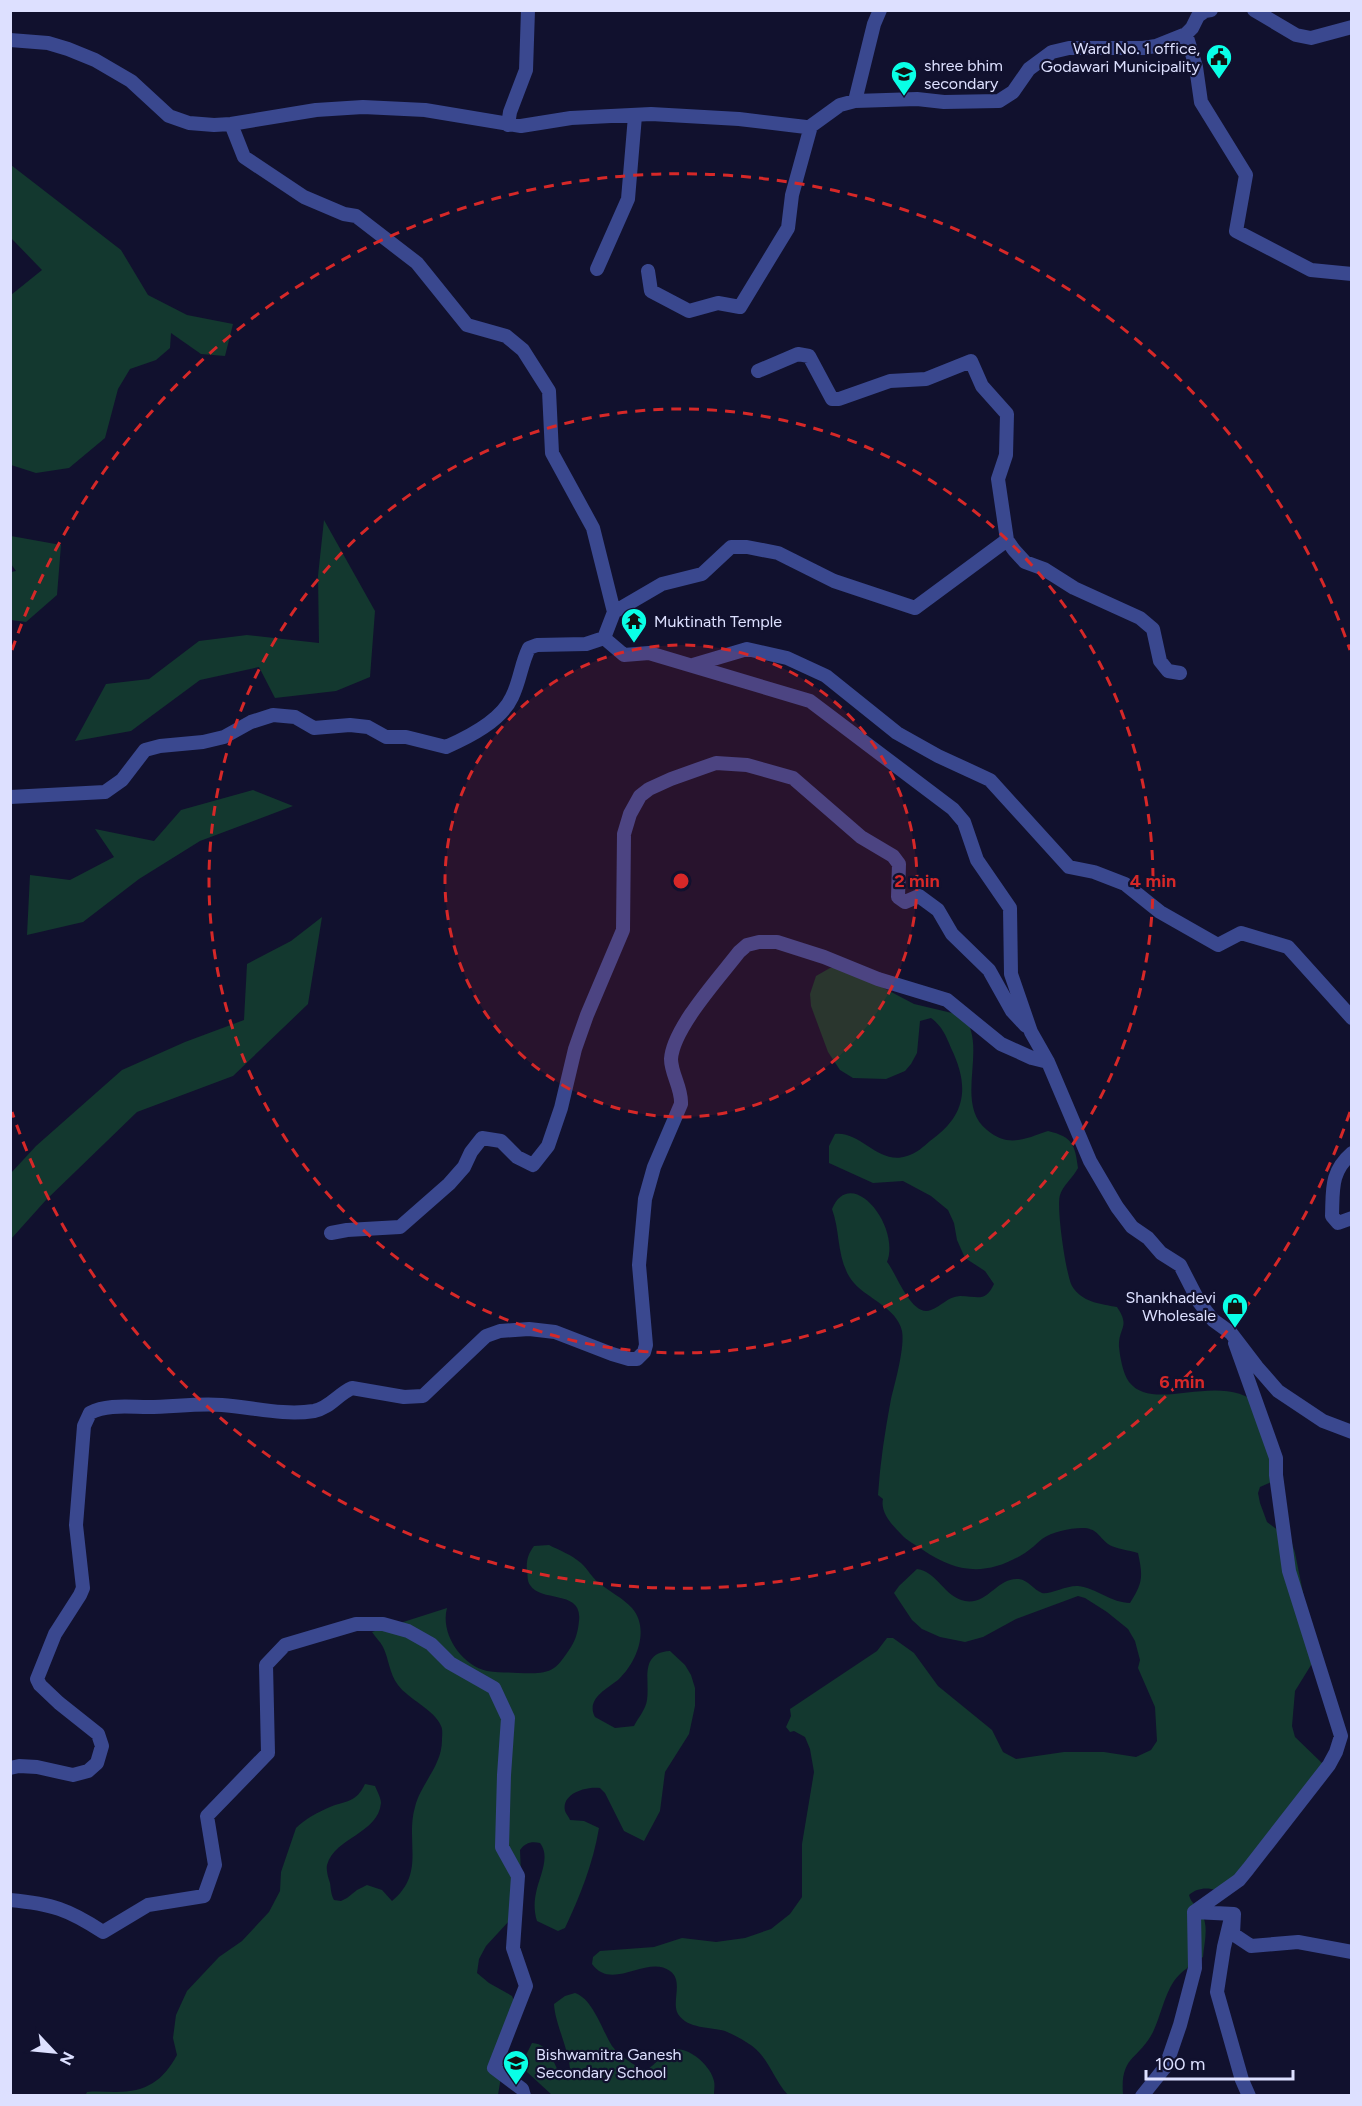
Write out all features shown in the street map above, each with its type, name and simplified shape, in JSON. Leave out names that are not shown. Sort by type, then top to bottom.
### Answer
[{"type":"street","points":[[508,125],[510,112],[526,70],[528,10]]},
{"type":"street","points":[[855,101],[874,24],[880,10]]},
{"type":"street","points":[[10,40],[48,43],[94,60],[131,81],[161,110],[181,120],[199,124],[231,123],[316,110],[363,107],[425,110],[522,126],[572,118],[670,114],[811,126],[840,105],[855,101],[917,99],[944,102],[999,101],[1013,93],[1029,69],[1052,52],[1069,48],[1156,46],[1186,34],[1198,16],[1211,10]]},
{"type":"street","points":[[1254,10],[1296,35],[1311,38],[1352,27]]},
{"type":"street","points":[[1186,34],[1196,67],[1201,102],[1246,175],[1236,231],[1311,270],[1352,274]]},
{"type":"street","points":[[597,269],[628,199],[635,116]]},
{"type":"street","points":[[231,123],[244,157],[304,197],[344,214],[356,216],[417,263],[467,325],[506,336],[523,350],[549,391],[552,453],[593,528],[614,612]]},
{"type":"street","points":[[648,271],[651,291],[689,311],[718,303],[740,307],[788,228],[792,195],[811,126]]},
{"type":"street","points":[[758,371],[798,354],[809,356],[832,399],[839,399],[890,381],[926,379],[971,361],[982,386],[1008,414],[1006,455],[998,478],[1007,540],[1025,562],[1044,568],[1074,588],[1129,611],[1140,618],[1153,629],[1160,661],[1168,671],[1180,673]]},
{"type":"street","points":[[10,797],[105,792],[122,780],[145,750],[224,737],[251,722],[273,715],[295,717],[314,728],[350,725],[368,727],[386,737],[406,737],[446,747],[468,736],[501,713],[512,698],[522,662],[529,648],[537,645],[586,644],[603,638],[614,612],[662,584],[702,574],[731,547],[747,546],[778,553],[834,581],[915,608],[1007,540]]},
{"type":"street","points":[[603,638],[624,655],[649,653],[810,701],[953,809],[964,822],[977,860],[1010,908],[1011,974],[1031,1032],[1048,1062],[1090,1161],[1117,1207],[1132,1227],[1148,1238],[1161,1253],[1180,1265],[1199,1302],[1213,1320],[1231,1333],[1278,1391],[1323,1421],[1352,1432]]},
{"type":"street","points":[[693,665],[747,649],[787,658],[826,676],[897,733],[938,756],[990,780],[1069,867],[1094,872],[1125,884],[1160,912],[1218,945],[1241,933],[1288,947],[1352,1018]]},
{"type":"street","points":[[331,1233],[400,1227],[449,1184],[464,1167],[471,1152],[482,1138],[501,1142],[517,1157],[533,1165],[548,1146],[561,1108],[574,1049],[623,930],[624,834],[630,814],[640,796],[649,789],[671,778],[716,764],[747,765],[793,778],[861,837],[893,855],[899,864],[898,897],[905,902],[919,896],[938,910],[952,934],[989,970],[1012,1011],[1031,1032]]},
{"type":"street","points":[[10,1768],[37,1767],[73,1775],[88,1771],[97,1763],[102,1746],[98,1734],[58,1703],[40,1686],[37,1679],[55,1634],[83,1588],[76,1525],[84,1426],[90,1413],[107,1407],[161,1407],[194,1404],[298,1413],[317,1411],[327,1407],[352,1388],[404,1397],[423,1396],[486,1336],[500,1331],[530,1329],[555,1332],[629,1359],[637,1359],[644,1352],[646,1345],[639,1266],[645,1199],[654,1167],[681,1104],[681,1094],[671,1060],[674,1041],[685,1022],[739,952],[747,945],[777,942],[824,957],[878,979],[947,1000],[1001,1044],[1032,1058],[1048,1062]]},
{"type":"street","points":[[1352,1153],[1344,1159],[1333,1178],[1332,1216],[1338,1223],[1352,1218]]},
{"type":"street","points":[[1194,1911],[1239,1880],[1329,1765],[1341,1736],[1289,1571],[1276,1475],[1276,1458],[1231,1333]]},
{"type":"street","points":[[10,1900],[43,1903],[75,1914],[103,1932],[148,1905],[204,1896],[215,1864],[207,1815],[268,1752],[266,1665],[285,1645],[356,1624],[383,1624],[408,1631],[431,1644],[450,1664],[494,1688],[508,1718],[502,1847],[519,1876],[513,1948],[526,1986],[494,2068],[522,2089],[524,2096]]},
{"type":"street","points":[[1194,1911],[1234,1914]]},
{"type":"street","points":[[1142,2096],[1166,2066],[1180,2025],[1195,1968],[1194,1911]]},
{"type":"street","points":[[1234,1914],[1233,1934],[1251,1946],[1303,1943],[1352,1952]]},
{"type":"street","points":[[1234,1914],[1224,1947],[1217,1992],[1249,2096]]},
{"type":"green space","points":[[11,165],[121,250],[148,295],[187,315],[233,324],[225,356],[201,354],[171,333],[170,348],[156,360],[130,369],[118,389],[105,438],[69,468],[36,473],[11,465],[11,295],[42,270],[11,238]]},
{"type":"green space","points":[[324,520],[375,611],[370,677],[336,691],[275,698],[259,667],[200,680],[131,731],[75,741],[106,684],[149,679],[199,641],[247,635],[319,643],[318,576]]},
{"type":"green space","points":[[11,536],[61,545],[57,595],[26,622],[11,620],[11,572],[16,571],[11,564]]},
{"type":"green space","points":[[253,790],[293,806],[200,841],[139,879],[83,922],[27,935],[30,875],[70,880],[114,857],[95,829],[154,841],[181,810]]},
{"type":"green space","points":[[322,917],[308,1004],[233,1076],[137,1112],[46,1200],[11,1239],[11,1173],[36,1146],[122,1070],[185,1042],[244,1020],[247,964],[291,941]]},
{"type":"green space","points":[[842,966],[914,1004],[952,1013],[966,1019],[973,1043],[972,1097],[974,1109],[978,1120],[987,1130],[995,1136],[1010,1140],[1024,1139],[1048,1131],[1063,1136],[1071,1143],[1076,1153],[1078,1168],[1061,1191],[1059,1202],[1060,1226],[1067,1269],[1072,1286],[1081,1296],[1104,1305],[1117,1307],[1121,1314],[1124,1324],[1119,1340],[1119,1351],[1123,1370],[1129,1382],[1141,1391],[1155,1394],[1228,1391],[1245,1396],[1261,1407],[1274,1481],[1260,1487],[1258,1493],[1260,1503],[1267,1522],[1291,1540],[1316,1657],[1295,1691],[1292,1726],[1295,1737],[1324,1765],[1328,1775],[1250,1873],[1216,1890],[1202,1889],[1189,1895],[1204,1919],[1206,1936],[1203,1957],[1174,1981],[1153,2032],[1127,2065],[1124,2072],[1123,2095],[788,2095],[754,2047],[725,2031],[700,2027],[682,2019],[676,2009],[676,1980],[670,1971],[661,1967],[651,1967],[610,1975],[600,1972],[592,1964],[593,1957],[600,1951],[654,1947],[682,1938],[716,1942],[745,1938],[771,1929],[790,1914],[802,1897],[802,1844],[814,1772],[810,1749],[805,1737],[794,1731],[790,1732],[786,1727],[791,1716],[790,1709],[877,1651],[887,1638],[893,1638],[914,1653],[938,1686],[992,1730],[1003,1752],[1016,1759],[1064,1752],[1104,1752],[1136,1757],[1151,1750],[1157,1741],[1155,1707],[1138,1668],[1140,1660],[1135,1641],[1128,1629],[1085,1598],[1078,1596],[1016,1619],[983,1637],[965,1642],[940,1637],[922,1629],[912,1620],[894,1593],[917,1569],[930,1575],[958,1599],[965,1601],[980,1599],[1005,1582],[1019,1579],[1042,1593],[1078,1586],[1117,1601],[1130,1603],[1140,1584],[1141,1568],[1138,1553],[1111,1546],[1094,1531],[1082,1528],[1051,1534],[1025,1553],[998,1566],[961,1568],[936,1558],[909,1541],[894,1527],[883,1509],[883,1499],[878,1495],[881,1459],[901,1355],[902,1331],[894,1316],[860,1289],[848,1275],[832,1209],[840,1197],[851,1193],[872,1205],[887,1232],[889,1248],[887,1262],[911,1301],[924,1311],[931,1310],[955,1297],[984,1296],[994,1284],[985,1271],[965,1258],[948,1210],[931,1196],[903,1181],[873,1183],[829,1163],[829,1146],[835,1134],[844,1134],[888,1156],[897,1158],[914,1153],[951,1121],[961,1100],[962,1088],[961,1075],[947,1039],[941,1028],[931,1018],[920,1021],[917,1053],[905,1071],[886,1079],[853,1078],[840,1070],[828,1052],[811,1006],[810,994],[816,976],[830,968]]},
{"type":"green space","points":[[549,1545],[577,1560],[597,1581],[628,1604],[637,1616],[640,1626],[641,1635],[636,1655],[619,1679],[596,1699],[593,1704],[595,1717],[615,1728],[634,1726],[646,1703],[650,1662],[660,1653],[670,1651],[685,1665],[691,1675],[695,1688],[695,1706],[689,1734],[665,1772],[660,1811],[644,1841],[624,1831],[605,1793],[600,1788],[588,1788],[576,1792],[567,1800],[565,1811],[570,1820],[584,1821],[599,1828],[585,1880],[565,1928],[558,1931],[537,1921],[535,1900],[544,1861],[540,1843],[528,1843],[520,1850],[521,1874],[509,1921],[486,1946],[479,1959],[477,1973],[512,1996],[517,2007],[504,2058],[498,2095],[85,2096],[87,2092],[136,2090],[152,2083],[166,2072],[177,2055],[173,2038],[176,2015],[187,1991],[219,1957],[242,1941],[269,1912],[280,1891],[281,1872],[296,1828],[316,1813],[354,1798],[365,1784],[375,1786],[381,1803],[372,1822],[331,1856],[327,1869],[332,1896],[334,1900],[341,1901],[367,1885],[382,1890],[392,1901],[402,1890],[409,1879],[412,1868],[415,1807],[439,1758],[442,1729],[433,1715],[398,1685],[383,1647],[372,1632],[447,1608],[447,1628],[455,1647],[461,1655],[478,1668],[491,1672],[546,1672],[559,1664],[571,1647],[579,1621],[575,1604],[543,1594],[535,1590],[528,1582],[527,1564],[530,1552],[534,1546]]},
{"type":"green space","points":[[575,1993],[592,2008],[612,2046],[628,2060],[646,2070],[672,2050],[685,2051],[704,2063],[712,2075],[714,2095],[552,2095],[527,2072],[523,2061],[532,2043],[539,2044],[548,2052],[564,2080],[569,2079],[569,2063],[554,2004],[565,1996]]},
{"type":"place","name":"Ward No. 1 office, Godawari Municipality","points":[[1219,80]]},
{"type":"place","name":"shree bhim secondary","points":[[904,97]]},
{"type":"place","name":"Muktinath Temple","points":[[634,644]]},
{"type":"place","name":"Shankhadevi Wholesale","points":[[1235,1329]]},
{"type":"place","name":"Bishwamitra Ganesh Secondary School","points":[[516,2086]]}]
